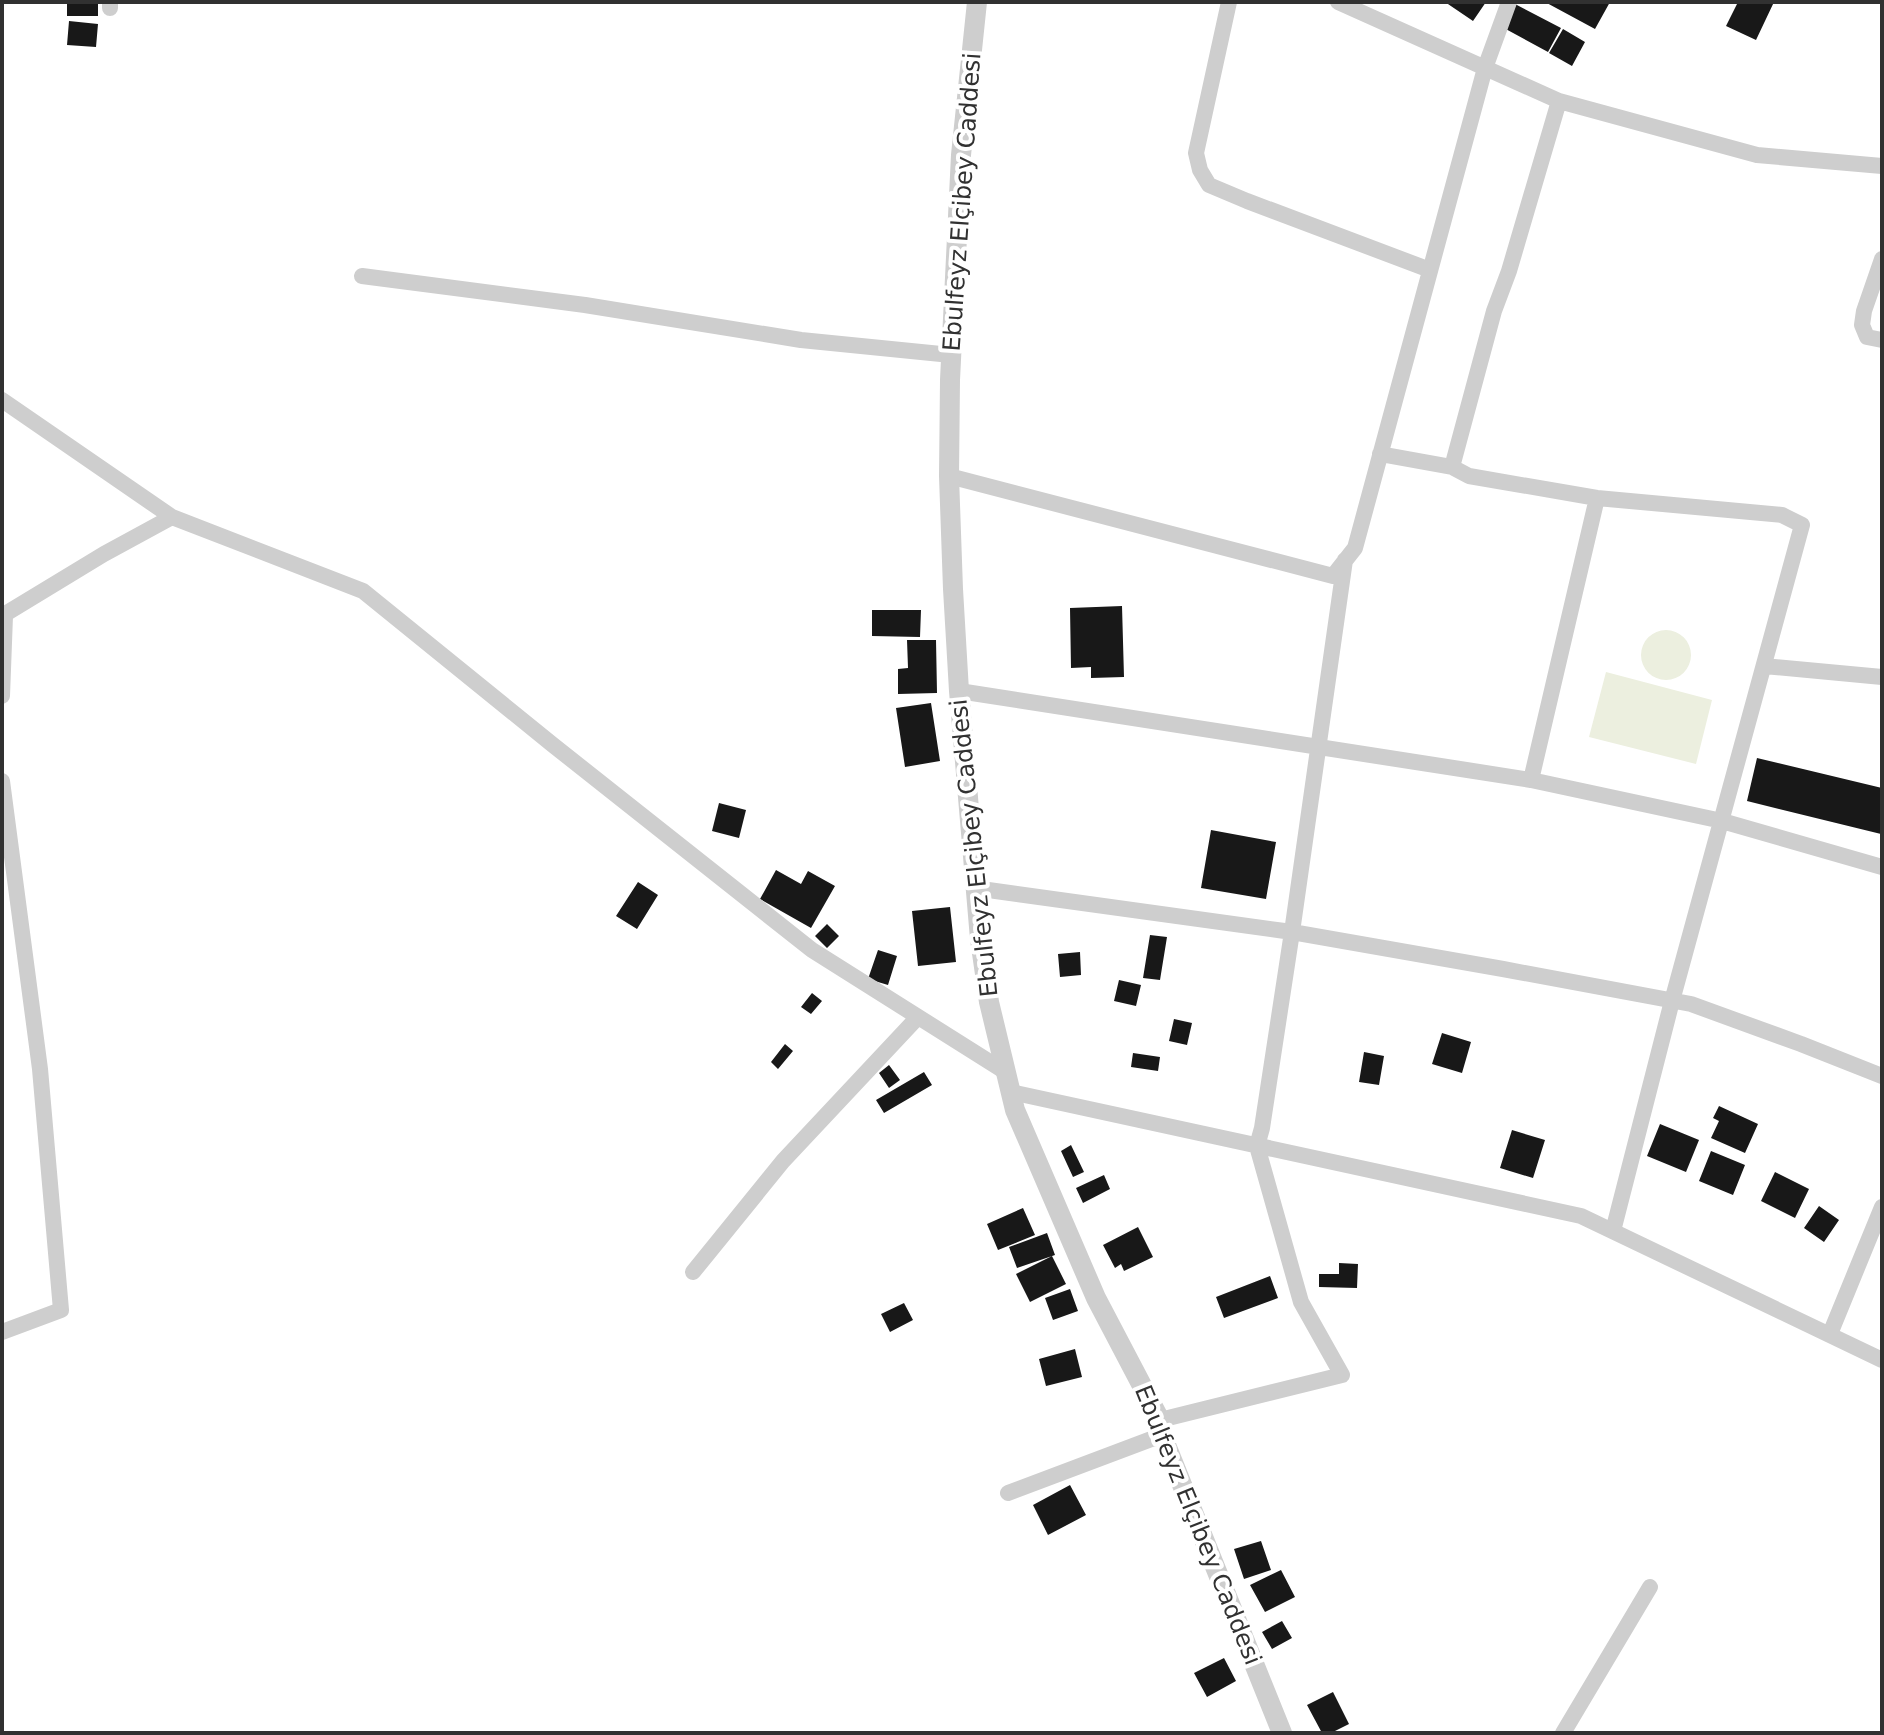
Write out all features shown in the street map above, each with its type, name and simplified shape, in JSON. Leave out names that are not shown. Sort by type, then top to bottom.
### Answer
[{"type":"street","name":"Ebulfeyz Elçibey Caddesi","points":[[977,2],[961,155],[951,355],[949,476],[959,691],[974,888],[989,1002],[1015,1110],[1090,1286],[1161,1427],[1282,1733]]},
{"type":"street","points":[[1229,2],[1196,153],[1200,170],[1209,185],[1430,270]]},
{"type":"street","points":[[1338,2],[1559,101],[1757,155],[1882,166]]},
{"type":"street","points":[[949,476],[1333,576],[1355,548],[1485,68],[1509,2]]},
{"type":"street","points":[[1452,467],[1494,311],[1509,271],[1559,101]]},
{"type":"street","points":[[1882,259],[1862,325],[1867,337],[1882,340]]},
{"type":"street","points":[[362,276],[585,305],[801,340],[951,355]]},
{"type":"street","points":[[2,400],[172,517],[363,591],[812,950],[1004,1071]]},
{"type":"street","points":[[1380,454],[1452,467],[1469,476],[1597,498],[1782,515],[1802,525],[1672,1001],[1613,1231]]},
{"type":"street","points":[[1531,780],[1597,498]]},
{"type":"street","points":[[2,696],[3,616],[104,554],[172,517]]},
{"type":"street","points":[[1008,1493],[1161,1427],[1342,1375],[1301,1302],[1257,1146],[1292,932],[1345,560]]},
{"type":"street","points":[[1764,666],[1882,677]]},
{"type":"street","points":[[959,691],[1531,780],[1722,821],[1882,867]]},
{"type":"street","points":[[2,781],[40,1069],[61,1310],[2,1332]]},
{"type":"street","points":[[974,888],[1292,932],[1691,1004],[1882,1076]]},
{"type":"street","points":[[693,1272],[783,1161],[918,1017]]},
{"type":"street","points":[[1011,1092],[1581,1216],[1882,1360]]},
{"type":"street","points":[[1830,1334],[1882,1207]]},
{"type":"street","points":[[1563,1733],[1650,1587]]},
{"type":"green space","points":[[1666,630],[1684,637],[1691,655],[1684,673],[1666,680],[1648,673],[1641,655],[1648,637]]},
{"type":"green space","points":[[1606,672],[1712,700],[1696,764],[1589,737]]},
{"type":"building","points":[[67,2],[98,2],[98,16],[67,16]]},
{"type":"building","points":[[1445,2],[1486,2],[1473,21]]},
{"type":"building","points":[[1545,2],[1610,2],[1595,29]]},
{"type":"building","points":[[1738,2],[1774,2],[1756,40],[1726,26]]},
{"type":"building","points":[[1515,4],[1561,28],[1548,52],[1502,27]]},
{"type":"building","points":[[69,21],[98,24],[96,47],[67,45]]},
{"type":"building","points":[[1563,29],[1585,42],[1572,66],[1549,53]]},
{"type":"building","points":[[1122,606],[1124,677],[1091,678],[1091,667],[1071,668],[1070,608]]},
{"type":"building","points":[[872,610],[921,610],[920,637],[872,636]]},
{"type":"building","points":[[907,640],[936,640],[937,693],[898,694],[898,669],[908,668]]},
{"type":"building","points":[[931,703],[940,761],[905,767],[896,708]]},
{"type":"building","points":[[1757,758],[1882,788],[1881,834],[1747,801]]},
{"type":"building","points":[[719,803],[746,810],[739,838],[712,831]]},
{"type":"building","points":[[1211,830],[1276,842],[1266,899],[1201,888]]},
{"type":"building","points":[[776,870],[801,884],[808,871],[835,886],[811,928],[760,899]]},
{"type":"building","points":[[638,882],[658,895],[637,929],[616,916]]},
{"type":"building","points":[[950,907],[956,962],[918,966],[912,911]]},
{"type":"building","points":[[827,924],[839,936],[827,948],[815,936]]},
{"type":"building","points":[[1150,935],[1167,937],[1160,980],[1143,978]]},
{"type":"building","points":[[878,950],[897,956],[888,985],[868,979]]},
{"type":"building","points":[[1080,952],[1081,975],[1060,977],[1058,954]]},
{"type":"building","points":[[1119,980],[1141,985],[1136,1006],[1114,1001]]},
{"type":"building","points":[[812,993],[822,1001],[811,1014],[801,1007]]},
{"type":"building","points":[[1174,1019],[1192,1023],[1187,1045],[1169,1041]]},
{"type":"building","points":[[1442,1033],[1471,1042],[1462,1073],[1432,1064]]},
{"type":"building","points":[[785,1044],[793,1051],[778,1069],[771,1062]]},
{"type":"building","points":[[1364,1052],[1384,1056],[1379,1085],[1359,1082]]},
{"type":"building","points":[[1133,1053],[1160,1057],[1158,1071],[1131,1067]]},
{"type":"building","points":[[889,1065],[900,1080],[889,1088],[879,1073]]},
{"type":"building","points":[[924,1072],[932,1085],[884,1113],[876,1100]]},
{"type":"building","points":[[1719,1106],[1758,1124],[1745,1153],[1711,1138],[1719,1121],[1713,1118]]},
{"type":"building","points":[[1660,1124],[1699,1140],[1686,1172],[1647,1156]]},
{"type":"building","points":[[1512,1130],[1545,1140],[1533,1178],[1500,1168]]},
{"type":"building","points":[[1071,1145],[1084,1172],[1073,1177],[1061,1151]]},
{"type":"building","points":[[1711,1151],[1745,1165],[1733,1195],[1699,1181]]},
{"type":"building","points":[[1775,1172],[1809,1189],[1795,1218],[1761,1201]]},
{"type":"building","points":[[1104,1175],[1110,1189],[1083,1203],[1076,1188]]},
{"type":"building","points":[[1819,1206],[1839,1220],[1824,1242],[1804,1228]]},
{"type":"building","points":[[1023,1208],[1035,1235],[998,1250],[987,1224]]},
{"type":"building","points":[[1138,1227],[1153,1257],[1124,1271],[1121,1264],[1115,1268],[1103,1245]]},
{"type":"building","points":[[1047,1233],[1055,1255],[1017,1268],[1009,1247]]},
{"type":"building","points":[[1052,1256],[1066,1284],[1030,1302],[1016,1274]]},
{"type":"building","points":[[1339,1263],[1358,1264],[1357,1288],[1319,1287],[1319,1274],[1339,1274]]},
{"type":"building","points":[[1270,1276],[1278,1298],[1224,1318],[1216,1297]]},
{"type":"building","points":[[1070,1289],[1078,1311],[1053,1320],[1045,1298]]},
{"type":"building","points":[[904,1303],[913,1320],[890,1332],[881,1314]]},
{"type":"building","points":[[1075,1349],[1082,1377],[1046,1386],[1039,1359]]},
{"type":"building","points":[[1070,1485],[1086,1515],[1048,1535],[1033,1505]]},
{"type":"building","points":[[1261,1541],[1271,1570],[1244,1579],[1234,1549]]},
{"type":"building","points":[[1281,1570],[1295,1597],[1265,1612],[1250,1585]]},
{"type":"building","points":[[1282,1621],[1292,1638],[1272,1649],[1262,1632]]},
{"type":"building","points":[[1224,1658],[1236,1681],[1207,1697],[1194,1673]]},
{"type":"building","points":[[1333,1692],[1349,1724],[1331,1733],[1322,1733],[1307,1705]]}]
